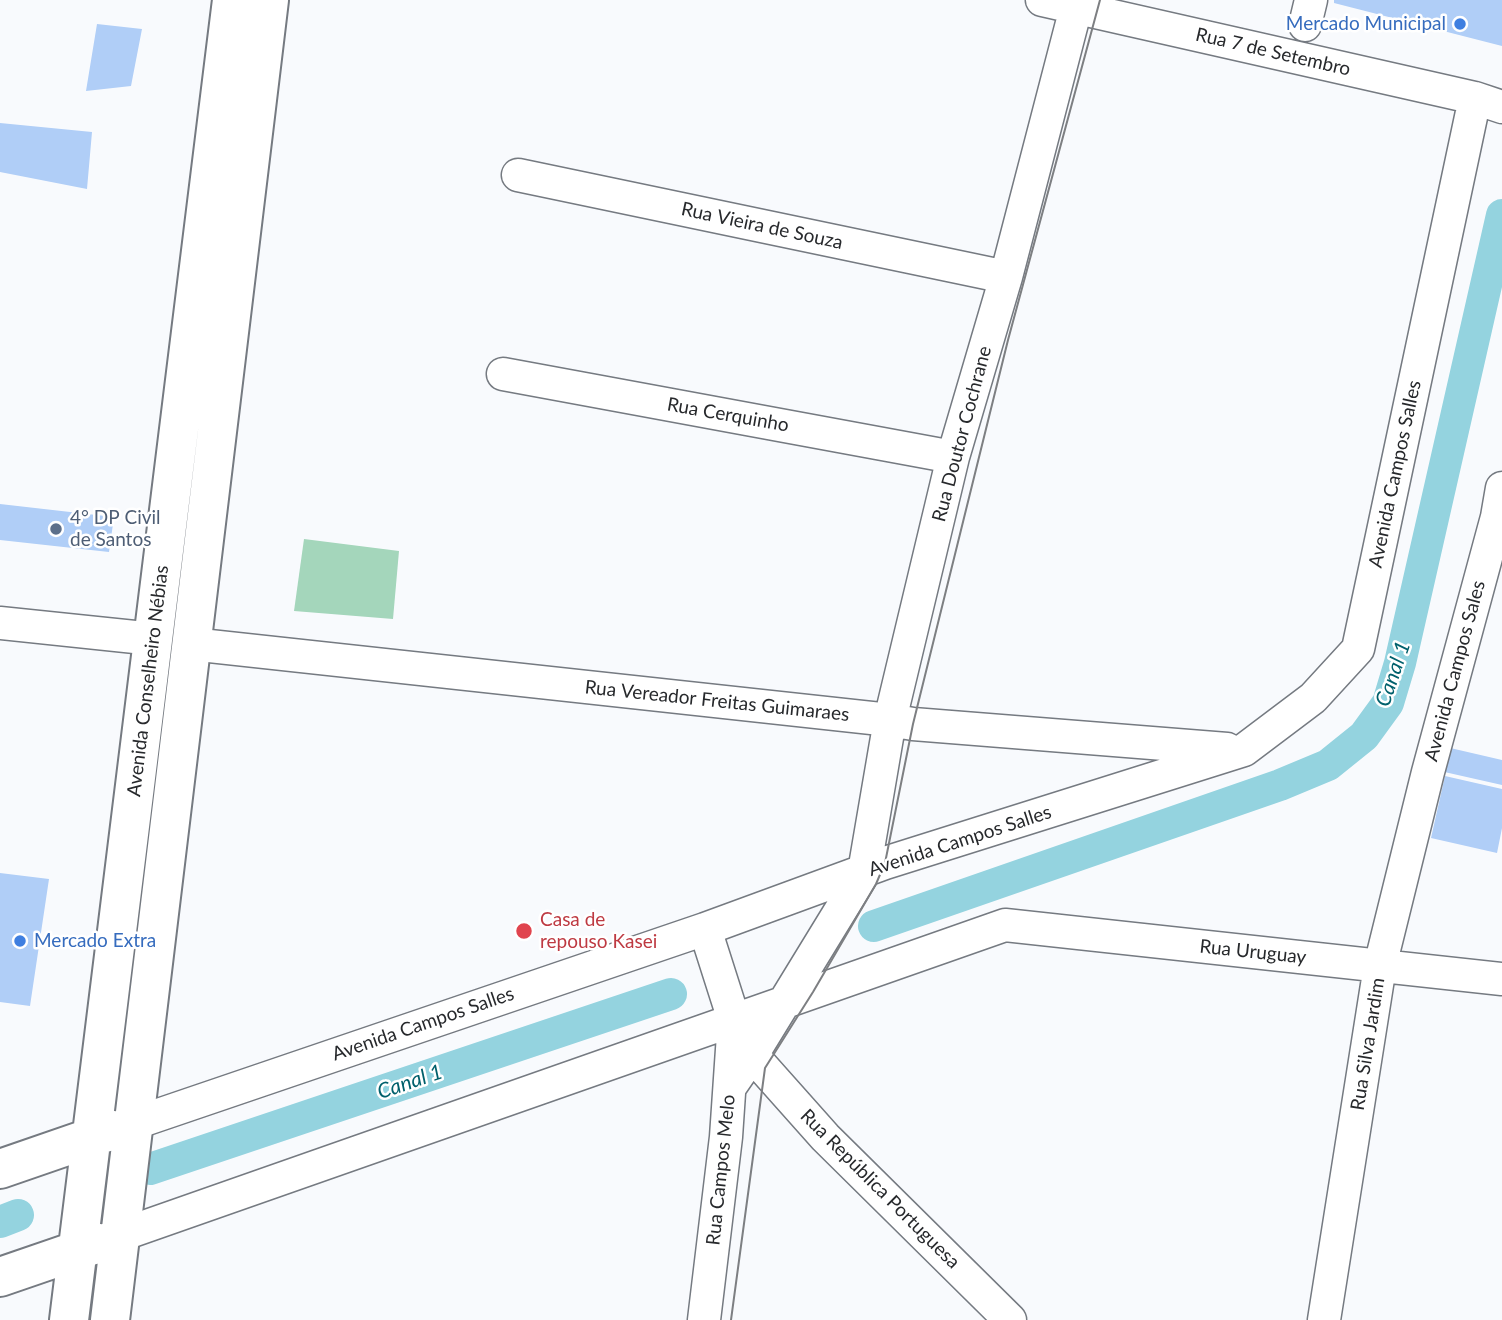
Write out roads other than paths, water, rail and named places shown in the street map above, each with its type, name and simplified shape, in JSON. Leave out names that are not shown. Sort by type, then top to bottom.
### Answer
[{"type":"main road","name":"Avenida Conselheiro Nébias","points":[[69,1320],[232,0]]},
{"type":"main road","name":"Avenida Conselheiro Nébias","points":[[110,1320],[269,0]]},
{"type":"main road","name":"Avenida Campos Salles","points":[[0,1169],[135,1123]]},
{"type":"main road","points":[[0,1277],[121,1235]]},
{"type":"street","name":"Rua 7 de Setembro","points":[[1042,0],[1077,4],[1489,103]]},
{"type":"street","name":"Rua Doutor Cochrane","points":[[864,872],[890,720],[953,457],[1006,276],[1077,4]]},
{"type":"street","name":"Avenida Campos Salles","points":[[135,1123],[705,929],[885,863],[1244,750],[1313,698],[1358,649],[1489,103]]},
{"type":"street","name":"Rua Vieira de Souza","points":[[518,175],[1006,276]]},
{"type":"street","name":"Rua Cerquinho","points":[[503,374],[953,457]]},
{"type":"street","name":"Avenida Campos Sales","points":[[1428,772],[1500,508]]},
{"type":"street","points":[[0,622],[154,639]]},
{"type":"street","name":"Rua Vereador Freitas Guimaraes","points":[[191,644],[913,724],[1244,750]]},
{"type":"street","name":"Rua Silva Jardim","points":[[1324,1320],[1380,966],[1428,772]]},
{"type":"street","points":[[730,1087],[864,872]]},
{"type":"street","name":"Rua Uruguay","points":[[782,1004],[1005,925],[1502,979]]},
{"type":"street","points":[[705,929],[734,1020]]},
{"type":"street","points":[[121,1235],[782,1004]]},
{"type":"street","name":"Rua Campos Melo","points":[[704,1320],[726,1137],[734,1020]]},
{"type":"street","name":"Rua República Portuguesa","points":[[752,1055],[825,1137],[1010,1320]]},
{"type":"waterway","name":"Canal 1","points":[[874,926],[1280,785],[1328,765],[1364,736],[1388,703],[1400,663],[1502,215]]},
{"type":"waterway","name":"Canal 1","points":[[150,1169],[671,994]]},
{"type":"waterway","name":"Canal 1","points":[[0,1222],[18,1215]]},
{"type":"tram line","points":[[731,1320],[765,1068],[813,992],[876,884],[885,863],[913,724],[1008,340],[1100,0]]},
{"type":"place","name":"Mercado Municipal","points":[[1460,24]]},
{"type":"place","name":"4° DP Civil de Santos","points":[[56,529]]},
{"type":"place","name":"Casa de repouso Kasei","points":[[524,931]]},
{"type":"place","name":"Mercado Extra","points":[[20,941]]}]
